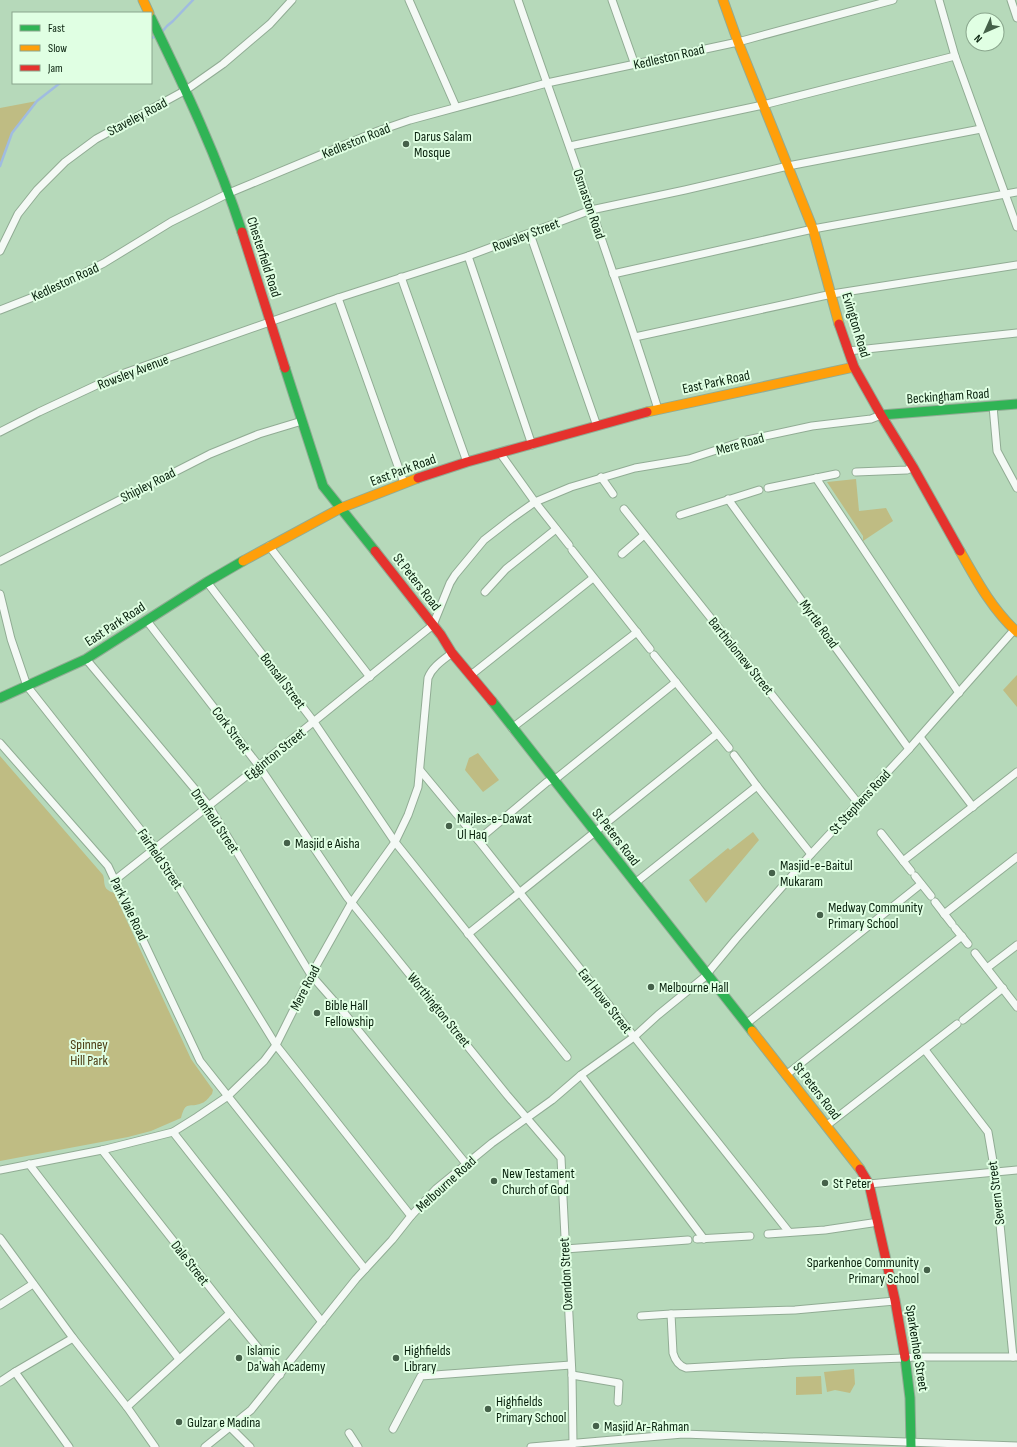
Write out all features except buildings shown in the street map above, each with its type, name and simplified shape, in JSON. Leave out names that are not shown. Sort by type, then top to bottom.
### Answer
[{"type":"street","points":[[143,0],[149,12]]},
{"type":"street","name":"Staveley Road","points":[[0,251],[18,214],[37,190],[65,162],[96,139],[186,90],[223,64],[270,24],[292,0]]},
{"type":"street","points":[[409,0],[456,107]]},
{"type":"street","name":"Osmaston Road","points":[[518,0],[570,146],[635,337],[658,410]]},
{"type":"street","points":[[612,0],[635,65]]},
{"type":"street","name":"Evington Road","points":[[723,0],[738,42],[813,229],[832,294],[837,317],[854,366],[981,588],[1003,619],[1016,631]]},
{"type":"street","name":"Kedleston Road","points":[[0,310],[46,292],[104,263],[171,222],[229,193],[378,131],[410,120],[547,83],[738,42],[894,0]]},
{"type":"street","points":[[939,0],[955,56],[1017,227]]},
{"type":"street","points":[[1011,0],[1017,18]]},
{"type":"street","name":"Chesterfield Road","points":[[152,20],[186,90],[229,193],[323,486],[341,508]]},
{"type":"street","points":[[570,146],[763,105],[955,56]]},
{"type":"street","name":"Rowsley Street","points":[[270,323],[338,298],[468,256],[591,210],[788,166],[981,129]]},
{"type":"street","points":[[613,274],[813,229],[1017,192]]},
{"type":"street","points":[[530,234],[597,426]]},
{"type":"street","points":[[468,256],[532,445]]},
{"type":"street","points":[[635,337],[832,294],[1017,265]]},
{"type":"street","points":[[401,277],[467,462]]},
{"type":"street","points":[[338,298],[404,483]]},
{"type":"street","name":"Rowsley Avenue","points":[[0,432],[116,376],[270,323]]},
{"type":"street","points":[[848,351],[1017,332]]},
{"type":"street","name":"East Park Road","points":[[0,698],[86,660],[207,582],[269,546],[341,508],[404,483],[467,462],[658,410],[854,366]]},
{"type":"street","name":"Beckingham Road","points":[[881,415],[1017,404]]},
{"type":"street","points":[[993,406],[997,451],[1017,488]]},
{"type":"street","name":"Mere Road","points":[[433,625],[450,583],[484,540],[535,502],[571,487],[601,477],[635,468],[689,459],[754,438],[812,426],[871,419],[881,415]]},
{"type":"street","name":"Shipley Road","points":[[0,561],[210,454],[259,434],[302,421]]},
{"type":"street","points":[[500,453],[593,578],[729,748]]},
{"type":"street","points":[[856,472],[907,470],[913,467]]},
{"type":"street","points":[[768,488],[836,474]]},
{"type":"street","points":[[601,477],[613,494]]},
{"type":"street","points":[[816,478],[959,693]]},
{"type":"street","points":[[680,515],[759,490]]},
{"type":"street","name":"Myrtle Road","points":[[728,499],[909,749]]},
{"type":"street","name":"St Peters Road","points":[[341,508],[433,625],[452,653],[471,675],[552,780],[595,832],[863,1172],[869,1184]]},
{"type":"street","name":"Bartholomew Street","points":[[624,509],[858,803]]},
{"type":"street","points":[[485,592],[506,569],[556,529]]},
{"type":"street","points":[[622,554],[644,535]]},
{"type":"street","points":[[269,546],[370,677]]},
{"type":"street","points":[[471,675],[593,578]]},
{"type":"street","name":"Bonsall Street","points":[[207,582],[314,722],[395,842],[567,1057]]},
{"type":"street","name":"Fairfield Street","points":[[0,594],[11,639],[27,686],[155,848],[276,1045],[411,1216]]},
{"type":"street","name":"Cork Street","points":[[147,621],[259,766],[346,897],[352,902]]},
{"type":"street","name":"Egginton Street","points":[[115,880],[314,722],[433,625]]},
{"type":"street","name":"St Stephens Road","points":[[707,975],[736,938],[811,854],[1016,631]]},
{"type":"street","points":[[512,728],[637,632]]},
{"type":"street","name":"Mere Road","points":[[0,1170],[102,1150],[173,1132],[228,1096],[264,1061],[276,1045],[311,975],[352,902],[395,842],[408,815],[418,787],[428,678],[430,672],[435,666],[452,653]]},
{"type":"street","name":"Dronfield Street","points":[[86,660],[209,806],[311,975],[341,1009],[467,1165]]},
{"type":"street","points":[[478,840],[547,782],[558,777],[676,682]]},
{"type":"street","points":[[468,934],[718,734]]},
{"type":"street","points":[[920,737],[973,807]]},
{"type":"street","name":"Park Vale Road","points":[[0,743],[108,866],[200,1061],[365,1269]]},
{"type":"street","points":[[734,755],[756,786],[811,854]]},
{"type":"street","name":"Earl Howe Street","points":[[420,770],[478,840],[789,1232]]},
{"type":"street","points":[[903,861],[1017,772]]},
{"type":"street","points":[[635,883],[756,786]]},
{"type":"street","points":[[881,833],[968,944]]},
{"type":"street","points":[[944,914],[1017,857]]},
{"type":"street","points":[[746,1024],[921,884]]},
{"type":"street","name":"Worthington Street","points":[[352,902],[526,1118]]},
{"type":"street","points":[[786,1075],[962,936]]},
{"type":"street","points":[[987,968],[1017,945]]},
{"type":"street","points":[[975,953],[1017,1007]]},
{"type":"street","name":"Melbourne Road","points":[[205,1447],[251,1410],[365,1269],[436,1189],[526,1118],[552,1100],[581,1075],[634,1037],[658,1015],[707,975]]},
{"type":"street","points":[[826,1126],[925,1050],[1002,988]]},
{"type":"street","name":"Severn Street","points":[[925,1050],[988,1132],[995,1173],[1015,1357]]},
{"type":"street","points":[[581,1075],[700,1239],[750,1236]]},
{"type":"street","name":"Oxendon Street","points":[[526,1118],[561,1158],[572,1375],[573,1444]]},
{"type":"street","points":[[173,1132],[322,1322]]},
{"type":"street","name":"Dale Street","points":[[102,1150],[280,1375]]},
{"type":"street","points":[[29,1164],[179,1359]]},
{"type":"street","points":[[869,1184],[1017,1170]]},
{"type":"street","name":"Sparkenhoe Street","points":[[869,1184],[895,1301],[905,1358],[911,1398],[911,1444]]},
{"type":"street","points":[[768,1234],[825,1230],[872,1223]]},
{"type":"street","points":[[0,1238],[73,1338],[127,1407],[155,1447]]},
{"type":"street","points":[[565,1249],[688,1240]]},
{"type":"street","points":[[0,1305],[33,1284]]},
{"type":"street","points":[[642,1316],[795,1310],[895,1301]]},
{"type":"street","points":[[127,1407],[230,1313]]},
{"type":"street","points":[[671,1314],[673,1353],[678,1364],[686,1368],[913,1357],[1015,1357]]},
{"type":"street","points":[[0,1382],[73,1338]]},
{"type":"street","points":[[393,1430],[421,1376],[571,1365]]},
{"type":"street","points":[[15,1372],[69,1447]]},
{"type":"street","points":[[572,1375],[619,1383],[618,1402]]},
{"type":"street","points":[[230,1428],[250,1447]]},
{"type":"street","points":[[349,1433],[358,1447]]},
{"type":"street","points":[[531,1447],[619,1443],[683,1434],[911,1444],[1017,1446]]},
{"type":"green space","points":[[37,101],[12,133],[0,166],[0,108]]},
{"type":"green space","points":[[856,479],[859,511],[886,508],[893,521],[863,541],[863,536],[827,482]]},
{"type":"green space","points":[[1017,675],[1017,707],[1003,690]]},
{"type":"green space","points":[[478,753],[499,780],[483,792],[465,770],[469,758]]},
{"type":"green space","name":"Spinney Hill Park","points":[[0,756],[103,875],[105,887],[114,893],[191,1059],[213,1090],[212,1094],[206,1101],[198,1105],[186,1106],[181,1118],[151,1131],[128,1137],[0,1161]]},
{"type":"green space","points":[[753,832],[759,840],[706,903],[689,880],[728,848],[730,850]]},
{"type":"green space","points":[[854,1369],[855,1384],[850,1393],[835,1390],[827,1392],[824,1372]]},
{"type":"green space","points":[[821,1376],[822,1394],[796,1395],[796,1377]]},
{"type":"waterway","points":[[161,33],[193,0]]},
{"type":"waterway","points":[[152,38],[158,36]]},
{"type":"waterway","points":[[0,166],[12,133],[37,101],[59,84]]},
{"type":"traffic: fast","points":[[152,20],[212,150],[242,232]]},
{"type":"traffic: fast","points":[[285,368],[323,486],[375,551]]},
{"type":"traffic: fast","points":[[881,415],[1017,404]]},
{"type":"traffic: fast","points":[[0,698],[86,659],[207,582],[243,561]]},
{"type":"traffic: fast","points":[[492,701],[752,1031]]},
{"type":"traffic: fast","points":[[905,1357],[910,1398],[911,1447]]},
{"type":"traffic: slow","points":[[143,0],[149,12]]},
{"type":"traffic: slow","points":[[723,0],[738,42],[813,229],[839,324]]},
{"type":"traffic: slow","points":[[647,412],[854,367]]},
{"type":"traffic: slow","points":[[243,561],[341,508],[418,478]]},
{"type":"traffic: slow","points":[[960,551],[992,604],[1017,632]]},
{"type":"traffic: slow","points":[[752,1031],[860,1169]]},
{"type":"traffic: jam","points":[[242,232],[285,368]]},
{"type":"traffic: jam","points":[[839,324],[854,367],[913,467],[960,551]]},
{"type":"traffic: jam","points":[[418,478],[467,462],[647,412]]},
{"type":"traffic: jam","points":[[375,551],[441,635],[452,653],[492,701]]},
{"type":"traffic: jam","points":[[860,1169],[869,1184],[895,1300],[905,1357]]},
{"type":"place","name":"Darus Salam Mosque","points":[[406,144]]},
{"type":"place","name":"Majles-e-Dawat Ul Haq","points":[[449,826]]},
{"type":"place","name":"Masjid e Aisha","points":[[287,843]]},
{"type":"place","name":"Masjid-e-Baitul Mukaram","points":[[772,873]]},
{"type":"place","name":"Medway Community Primary School","points":[[820,915]]},
{"type":"place","name":"Melbourne Hall","points":[[651,987]]},
{"type":"place","name":"Bible Hall Fellowship","points":[[317,1013]]},
{"type":"place","name":"New Testament Church of God","points":[[494,1181]]},
{"type":"place","name":"St Peter","points":[[825,1183]]},
{"type":"place","name":"Sparkenhoe Community Primary School","points":[[927,1270]]},
{"type":"place","name":"Islamic Da'wah Academy","points":[[239,1358]]},
{"type":"place","name":"Highfields Library","points":[[396,1358]]},
{"type":"place","name":"Highfields Primary School","points":[[488,1409]]},
{"type":"place","name":"Gulzar e Madina","points":[[179,1422]]},
{"type":"place","name":"Masjid Ar-Rahman","points":[[596,1426]]}]
